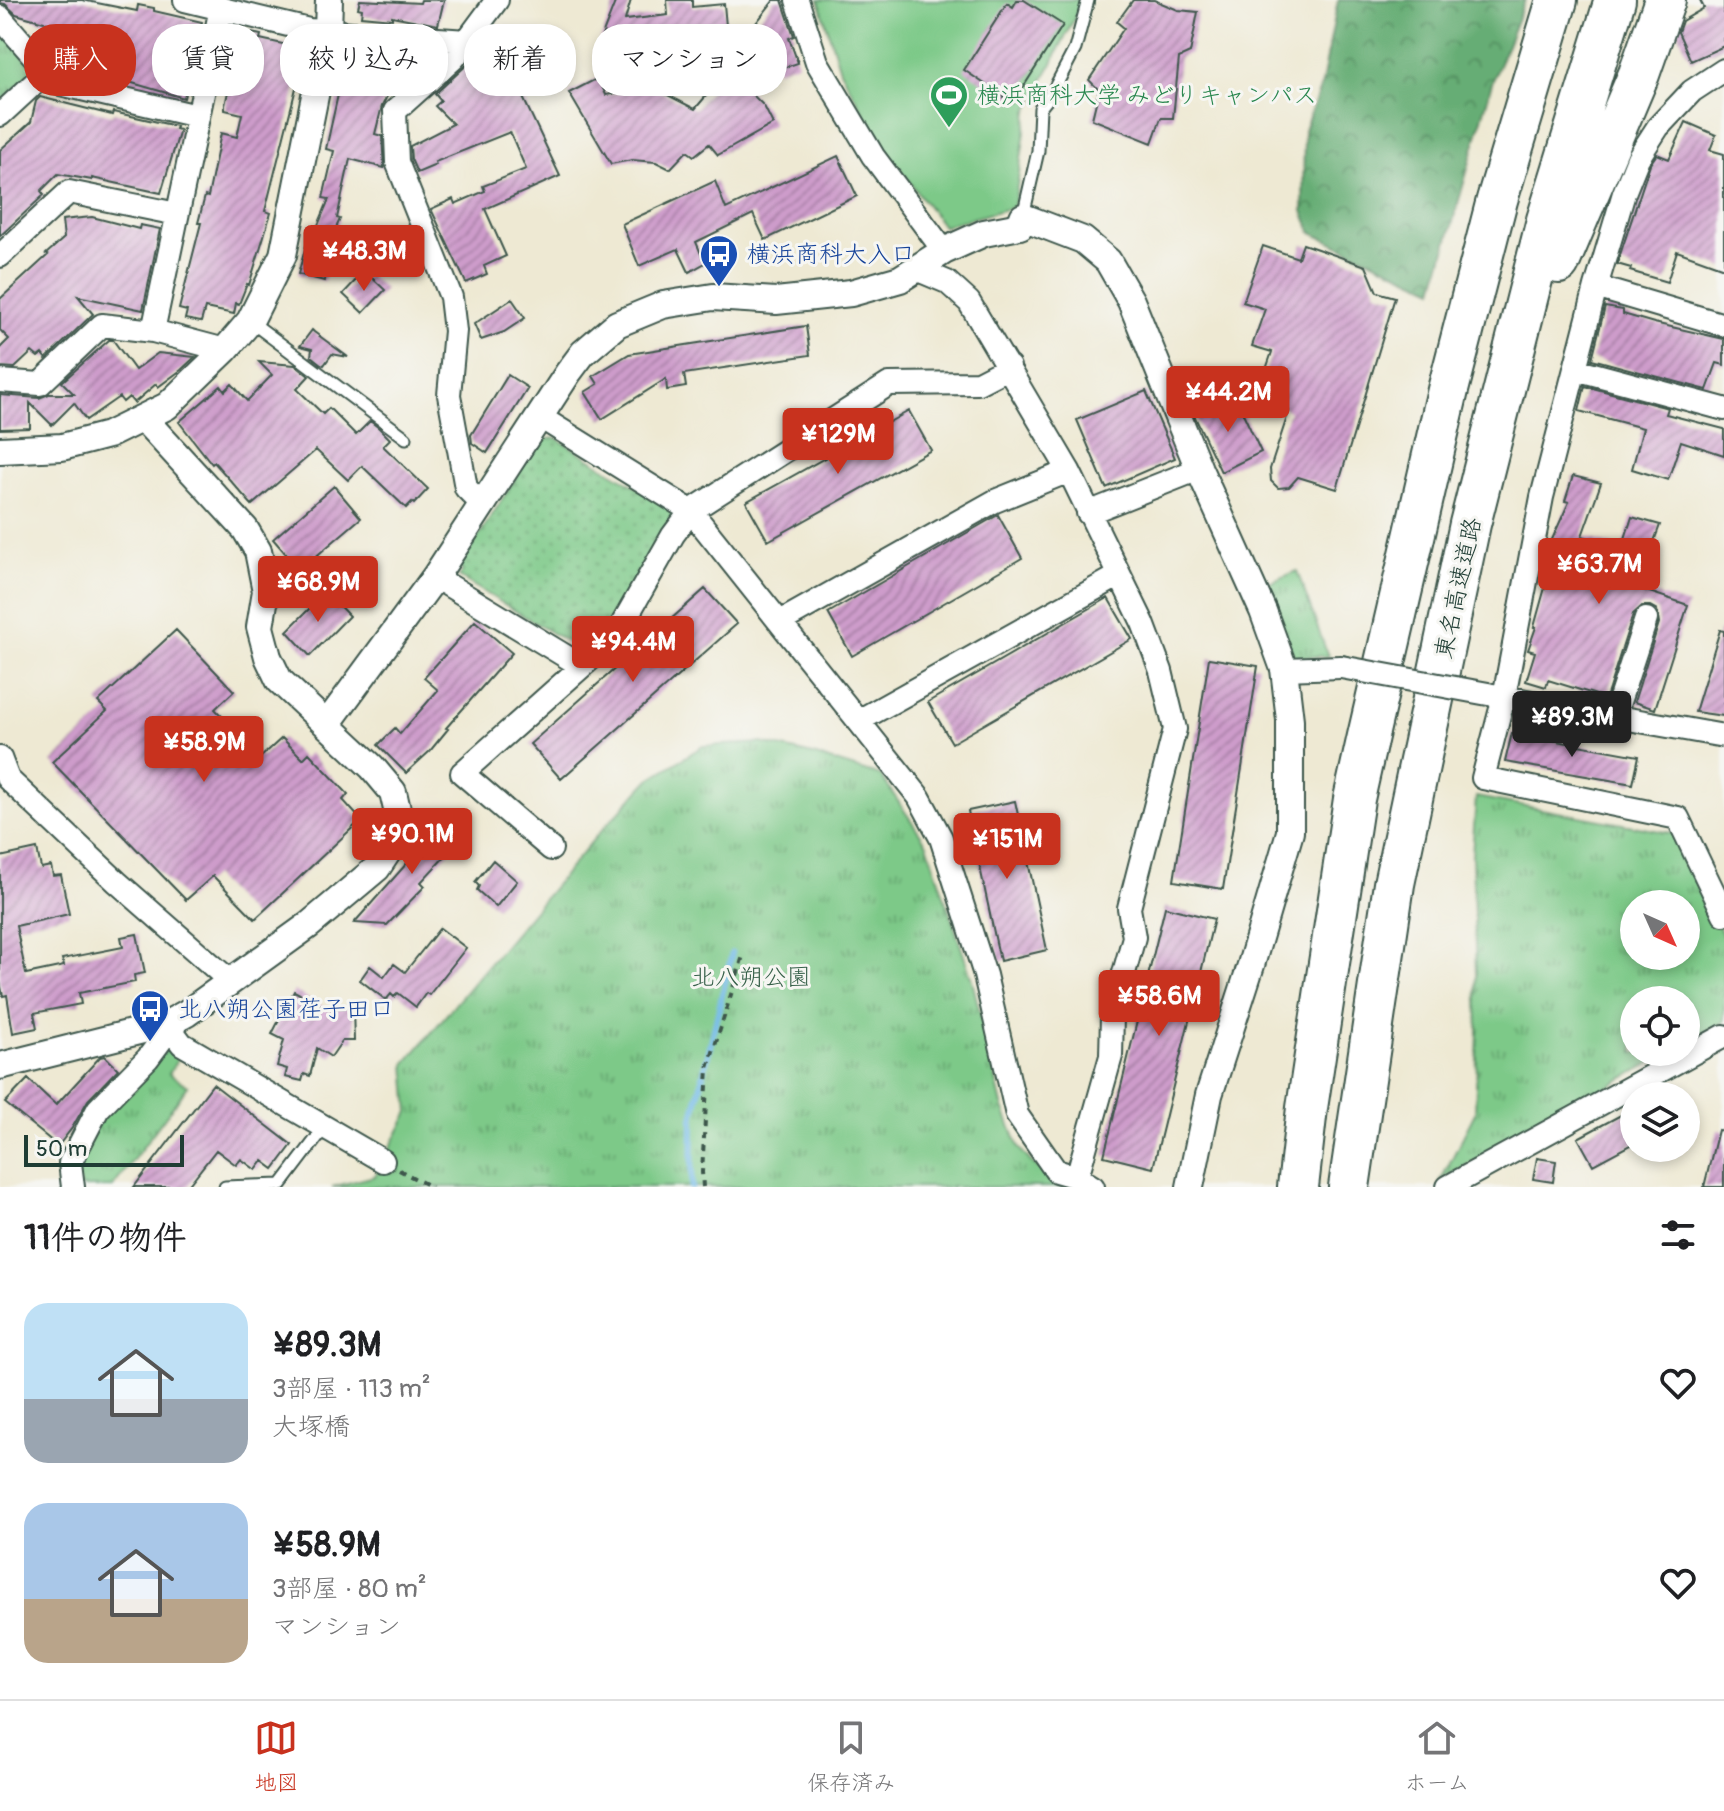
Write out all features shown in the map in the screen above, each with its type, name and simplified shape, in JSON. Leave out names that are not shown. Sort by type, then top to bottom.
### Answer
[{"type":"highway","points":[[1275,1187],[1318,952],[1448,390],[1497,200],[1557,0]]},
{"type":"highway","name":"東名高速道路","points":[[1349,1187],[1394,884],[1470,524],[1547,220],[1615,0]]},
{"type":"highway","points":[[1435,701],[1534,337],[1564,247],[1639,74],[1665,0]]},
{"type":"highway","points":[[1298,1187],[1354,799]]},
{"type":"street","points":[[185,0],[285,24]]},
{"type":"street","points":[[328,24],[329,0]]},
{"type":"street","points":[[479,24],[497,0]]},
{"type":"street","points":[[797,0],[817,62],[873,156],[944,251]]},
{"type":"street","points":[[153,331],[221,8]]},
{"type":"street","points":[[0,17],[24,45]]},
{"type":"street","points":[[464,45],[454,58],[395,111],[396,153],[451,297],[455,331],[449,395],[466,488],[483,505]]},
{"type":"street","points":[[1724,70],[1692,91],[1658,127],[1638,158],[1624,193],[1596,287],[1542,497],[1496,696],[1483,778],[1678,818],[1724,914]]},
{"type":"street","points":[[0,115],[24,93]]},
{"type":"street","points":[[112,96],[197,116]]},
{"type":"street","points":[[0,450],[62,447],[108,435],[167,406],[225,350],[250,321],[283,255],[315,96]]},
{"type":"street","points":[[0,256],[69,192],[177,214]]},
{"type":"street","points":[[327,724],[435,577],[583,353],[617,324],[663,305],[713,297],[776,301],[851,293],[900,279],[944,251],[984,233],[1020,226],[1023,217],[1083,240],[1108,261],[1131,301],[1199,469],[1263,611],[1284,669],[1290,720],[1290,832],[1209,1095],[1190,1187]]},
{"type":"street","points":[[540,417],[691,511],[919,797],[941,838],[985,975],[1017,1115],[1056,1171],[1085,1182],[1111,1056],[1112,1016],[1134,937],[1129,908],[1175,729],[1161,671],[1143,623],[1069,471],[969,302],[947,282],[916,269]]},
{"type":"street","points":[[1596,287],[1724,325]]},
{"type":"street","points":[[0,381],[40,384],[102,325],[153,331],[225,350]]},
{"type":"street","points":[[551,849],[462,773],[615,637],[673,535],[691,511],[889,384],[978,383],[1009,367]]},
{"type":"street","points":[[1575,369],[1724,409]]},
{"type":"street","points":[[73,1187],[70,1163],[98,1109],[148,1058],[169,1026],[309,925],[377,868],[393,844],[399,818],[393,792],[372,767],[279,680],[268,657],[260,627],[266,591],[258,551],[245,529],[143,418]]},
{"type":"street","points":[[1088,513],[1199,469]]},
{"type":"street","points":[[780,622],[995,501],[1069,471]]},
{"type":"street","points":[[860,720],[1118,576]]},
{"type":"street","points":[[435,577],[580,665]]},
{"type":"street","points":[[1614,717],[1646,619]]},
{"type":"street","points":[[1284,669],[1341,667],[1724,736]]},
{"type":"street","points":[[0,758],[8,779],[117,882],[230,981]]},
{"type":"street","points":[[0,1053],[0,1066],[169,1026]]},
{"type":"street","points":[[169,1026],[182,1044],[383,1161]]},
{"type":"street","points":[[1448,1187],[1724,1036]]},
{"type":"lane","points":[[1023,217],[1038,151],[1040,108],[1052,93],[1075,49],[1088,0]]},
{"type":"lane","points":[[250,321],[406,438]]},
{"type":"lane","points":[[225,1187],[281,1185],[325,1127]]},
{"type":"path","points":[[703,1187],[708,1068],[743,956]]},
{"type":"path","points":[[383,1161],[431,1187]]},
{"type":"green space","name":"横浜商科大学 みどりキャンパス","points":[[819,0],[1079,0],[1077,13],[1028,111],[1014,207],[943,226],[883,147],[840,70]]},
{"type":"green space","points":[[1338,0],[1525,0],[1492,83],[1434,289],[1312,233],[1303,211],[1304,130],[1322,83]]},
{"type":"green space","points":[[0,28],[24,55],[24,80],[0,102]]},
{"type":"green space","points":[[556,438],[671,508],[671,519],[605,633],[601,631],[582,648],[577,648],[459,577],[463,571],[459,567],[540,440]]},
{"type":"green space","points":[[1297,571],[1328,656],[1294,657],[1264,585]]},
{"type":"green space","name":"北八朔公園","points":[[762,743],[881,776],[927,844],[972,980],[1002,1105],[1019,1148],[1031,1162],[1063,1187],[332,1187],[375,1176],[409,1112],[405,1064],[599,833],[650,779],[703,746]]},
{"type":"green space","points":[[1476,797],[1676,834],[1724,938],[1724,1022],[1700,1035],[1700,986],[1620,986],[1620,1066],[1645,1066],[1441,1180],[1475,1113],[1478,1031],[1472,856]]},
{"type":"green space","points":[[166,1050],[177,1050],[180,1055],[169,1074],[188,1086],[113,1187],[81,1187],[75,1166],[103,1115]]},
{"type":"building","points":[[0,0],[82,0],[137,11],[138,5],[202,22],[152,24],[152,89],[136,84],[136,24],[51,24],[16,14]]},
{"type":"building","points":[[360,0],[420,3],[421,0],[444,0],[438,24],[392,16],[392,19],[361,16],[362,9],[358,8]]},
{"type":"building","points":[[616,0],[631,0],[625,20],[668,15],[667,0],[692,0],[692,7],[724,4],[726,24],[607,24]]},
{"type":"building","points":[[774,0],[782,0],[794,36],[789,38],[798,63],[787,67],[787,24],[755,24]]},
{"type":"building","points":[[1017,0],[1024,0],[1063,25],[1013,103],[964,70],[1007,3],[1013,7]]},
{"type":"building","points":[[1133,0],[1154,0],[1178,10],[1198,12],[1190,53],[1179,58],[1173,118],[1161,118],[1152,143],[1092,119],[1099,90],[1089,80],[1124,28],[1117,22]]},
{"type":"building","points":[[1700,0],[1724,0],[1724,46],[1691,61],[1678,32],[1682,21],[1704,8]]},
{"type":"building","points":[[264,40],[280,43],[280,96],[294,96],[265,211],[271,213],[249,285],[239,304],[236,303],[234,314],[205,308],[201,322],[185,319],[187,311],[179,309],[221,133],[237,137],[242,114],[225,110],[227,96],[264,96]]},
{"type":"building","points":[[464,68],[464,96],[522,96],[560,176],[485,209],[506,256],[484,266],[487,274],[466,283],[431,209],[453,199],[455,204],[485,191],[483,186],[526,169],[510,132],[435,162],[436,165],[417,173],[410,146],[453,124],[435,106],[441,101],[437,96],[448,96],[448,82]]},
{"type":"building","points":[[592,81],[592,96],[670,96],[695,109],[706,96],[754,96],[764,106],[773,124],[718,155],[709,144],[694,156],[687,151],[670,169],[656,162],[632,160],[611,164],[571,96],[576,96],[576,89]]},
{"type":"building","points":[[338,96],[387,96],[375,134],[382,136],[384,168],[350,159],[337,218],[340,219],[326,251],[332,253],[324,281],[298,274],[306,246],[309,247],[329,199],[323,198],[334,151],[326,149]]},
{"type":"building","points":[[40,97],[112,115],[113,112],[176,126],[175,129],[180,130],[161,193],[58,174],[41,191],[44,195],[0,236],[0,150],[31,122],[36,101]]},
{"type":"building","points":[[1686,122],[1716,135],[1710,150],[1724,154],[1724,268],[1677,251],[1667,282],[1617,264],[1650,164],[1657,154],[1669,159]]},
{"type":"building","points":[[838,156],[857,196],[765,240],[753,214],[696,242],[705,263],[689,272],[678,249],[639,266],[622,224],[715,181],[726,209]]},
{"type":"building","points":[[92,217],[139,229],[140,225],[160,229],[143,310],[78,296],[93,314],[46,359],[42,354],[38,357],[32,352],[15,368],[0,367],[0,348],[9,339],[0,330],[0,299],[64,238],[62,220]]},
{"type":"building","points":[[1303,244],[1366,266],[1377,292],[1395,297],[1337,489],[1298,477],[1289,487],[1278,488],[1271,481],[1270,469],[1289,411],[1275,401],[1268,383],[1262,381],[1272,352],[1252,346],[1265,309],[1243,302],[1263,246],[1298,258]]},
{"type":"building","points":[[368,274],[385,290],[363,313],[343,294],[357,279],[361,283]]},
{"type":"building","points":[[512,299],[525,318],[504,332],[481,340],[474,324]]},
{"type":"building","points":[[1605,307],[1623,310],[1623,314],[1654,323],[1724,339],[1724,365],[1717,363],[1707,390],[1592,359]]},
{"type":"building","points":[[806,326],[810,355],[684,374],[686,387],[667,390],[666,379],[602,419],[585,392],[598,384],[593,376],[629,354]]},
{"type":"building","points":[[312,330],[348,357],[332,354],[324,365],[321,364],[311,356],[312,349],[300,346]]},
{"type":"building","points":[[109,340],[113,340],[135,370],[158,353],[195,357],[134,403],[129,397],[123,402],[119,397],[86,420],[74,403],[52,425],[30,403],[30,428],[0,429],[0,395],[39,398],[49,394],[74,394],[62,382]]},
{"type":"building","points":[[259,362],[295,365],[309,376],[297,389],[323,414],[329,408],[356,435],[370,421],[390,439],[383,446],[428,489],[406,508],[362,466],[348,480],[316,450],[252,505],[214,462],[212,464],[179,422],[221,386],[225,391],[232,384],[247,401],[272,375]]},
{"type":"building","points":[[508,375],[528,388],[487,453],[472,443],[471,435]]},
{"type":"building","points":[[1585,386],[1668,408],[1666,414],[1724,429],[1724,455],[1681,441],[1668,480],[1632,469],[1643,428],[1579,411]]},
{"type":"building","points":[[1146,391],[1175,458],[1106,488],[1077,420]]},
{"type":"building","points":[[1235,396],[1261,452],[1221,472],[1194,415]]},
{"type":"building","points":[[909,411],[931,450],[768,541],[746,502]]},
{"type":"building","points":[[1573,476],[1601,483],[1582,536],[1622,548],[1632,517],[1660,525],[1637,588],[1688,605],[1655,709],[1634,702],[1659,623],[1657,610],[1650,606],[1642,606],[1633,614],[1606,698],[1548,680],[1546,687],[1526,681],[1535,652],[1528,650],[1546,584],[1560,548],[1550,544],[1569,502],[1565,501]]},
{"type":"building","points":[[334,486],[361,518],[300,570],[273,539]]},
{"type":"building","points":[[998,515],[1022,558],[852,656],[828,613]]},
{"type":"building","points":[[705,589],[737,624],[561,779],[530,744]]},
{"type":"building","points":[[326,592],[349,616],[310,656],[287,631]]},
{"type":"building","points":[[1108,598],[1132,639],[952,743],[928,702]]},
{"type":"building","points":[[475,621],[512,653],[446,728],[430,751],[406,773],[378,745],[395,728],[400,734],[438,690],[424,678]]},
{"type":"building","points":[[176,630],[234,691],[215,709],[261,757],[282,738],[303,759],[309,753],[348,794],[343,800],[361,820],[255,919],[213,876],[186,900],[52,762],[107,711],[98,702]]},
{"type":"building","points":[[1720,630],[1724,631],[1724,716],[1695,712]]},
{"type":"building","points":[[1209,658],[1258,666],[1223,889],[1174,881]]},
{"type":"building","points":[[1512,733],[1639,756],[1633,784],[1505,762]]},
{"type":"building","points":[[1015,801],[1047,950],[1000,961],[968,811]]},
{"type":"building","points":[[445,818],[463,837],[421,882],[425,886],[387,925],[354,923],[432,835],[430,832]]},
{"type":"building","points":[[37,849],[41,868],[51,866],[53,876],[61,875],[69,914],[16,926],[26,974],[64,966],[62,959],[123,947],[121,937],[137,934],[145,973],[134,975],[135,982],[79,993],[81,1004],[34,1013],[37,1028],[13,1033],[7,995],[3,996],[0,982],[0,857]]},
{"type":"building","points":[[493,860],[517,881],[496,907],[477,890],[479,886],[475,882]]},
{"type":"building","points":[[1165,907],[1214,919],[1153,1168],[1104,1156]]},
{"type":"building","points":[[440,928],[466,948],[416,1007],[398,993],[394,997],[391,994],[386,1000],[360,980],[370,966],[384,977],[394,964],[405,972]]},
{"type":"building","points":[[294,991],[328,1009],[353,1007],[354,1041],[342,1041],[331,1057],[317,1048],[310,1076],[304,1074],[302,1081],[285,1077],[287,1069],[277,1066],[284,1040],[272,1034]]},
{"type":"building","points":[[105,1056],[118,1069],[88,1100],[58,1146],[5,1103],[28,1079],[56,1105],[100,1057]]},
{"type":"building","points":[[213,1084],[292,1145],[274,1169],[263,1161],[256,1170],[241,1159],[236,1165],[216,1150],[187,1187],[134,1187]]},
{"type":"building","points":[[1620,1116],[1620,1151],[1593,1165],[1578,1138]]},
{"type":"building","points":[[1718,1130],[1724,1131],[1724,1187],[1704,1187]]},
{"type":"building","points":[[1537,1158],[1556,1161],[1553,1182],[1533,1179]]},
{"type":"waterway","points":[[692,1187],[693,1118],[732,953]]},
{"type":"place","name":"横浜商科大学 みどりキャンパス","points":[[949,129]]},
{"type":"place","name":"横浜商科大入口","points":[[719,288]]},
{"type":"place","name":"北八朔公園荏子田口","points":[[150,1043]]}]
